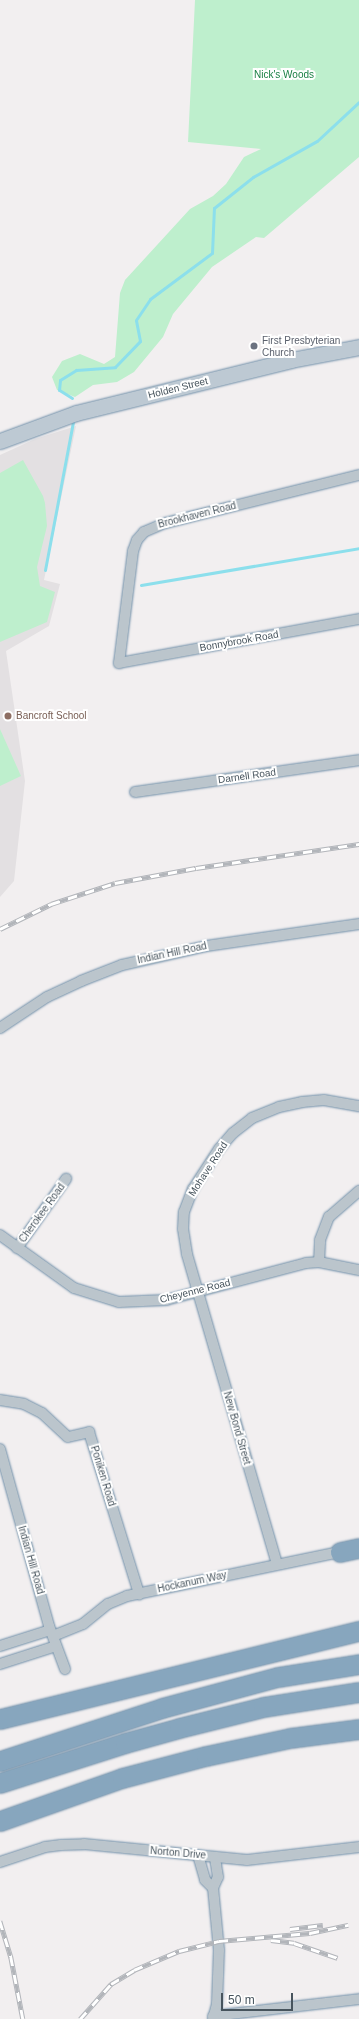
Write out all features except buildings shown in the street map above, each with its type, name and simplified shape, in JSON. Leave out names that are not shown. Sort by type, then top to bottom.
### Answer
[{"type":"highway","points":[[340,1552],[359,1548]]},
{"type":"highway","points":[[0,1719],[359,1631]]},
{"type":"highway","points":[[0,1761],[162,1708],[278,1677],[359,1663]]},
{"type":"highway","points":[[0,1783],[125,1742],[263,1707],[359,1692]]},
{"type":"highway","points":[[263,1707],[281,1712],[359,1704]]},
{"type":"highway","points":[[0,1821],[122,1778],[206,1756],[290,1738],[359,1729]]},
{"type":"main road","name":"Holden Street","points":[[0,441],[76,413],[291,360],[359,347]]},
{"type":"street","name":"Brookhaven Road","points":[[119,663],[132,551],[137,540],[144,532],[165,523],[359,475]]},
{"type":"street","name":"Bonnybrook Road","points":[[119,663],[359,619]]},
{"type":"street","name":"Darnell Road","points":[[135,792],[359,760]]},
{"type":"street","name":"Indian Hill Road","points":[[0,1028],[48,997],[80,981],[128,963],[206,946],[359,924]]},
{"type":"street","name":"Mohave Road","points":[[198,1292],[184,1238],[184,1212],[197,1182],[224,1143],[249,1121],[278,1107],[317,1100],[359,1106]]},
{"type":"street","name":"Cherokee Road","points":[[17,1248],[66,1179]]},
{"type":"street","points":[[319,1262],[320,1240],[327,1221],[359,1191]]},
{"type":"street","name":"Cheyenne Road","points":[[0,1235],[74,1288],[103,1299],[150,1302],[198,1292],[293,1266],[319,1262],[359,1270]]},
{"type":"street","name":"New Bond Street","points":[[198,1292],[277,1564]]},
{"type":"street","name":"Poniken Road","points":[[0,1400],[24,1404],[42,1413],[68,1437],[89,1432],[139,1594]]},
{"type":"street","name":"Indian Hill Road","points":[[0,1449],[53,1638],[65,1669]]},
{"type":"street","name":"Hockanum Way","points":[[53,1638],[83,1624],[114,1601],[139,1594],[277,1564],[340,1552]]},
{"type":"street","points":[[0,1646],[53,1638]]},
{"type":"street","points":[[0,1664],[53,1638]]},
{"type":"street","name":"Norton Drive","points":[[0,1862],[45,1847],[66,1845],[247,1860],[359,1847]]},
{"type":"street","points":[[198,1855],[206,1880],[213,1888]]},
{"type":"street","points":[[215,1857],[218,1877],[213,1888],[219,1950],[217,2004],[213,2017],[359,1999]]},
{"type":"shaded area","name":"Bancroft School","points":[[76,426],[44,580],[60,584],[49,626],[6,651],[25,781],[14,881],[0,897],[0,455],[35,439]]},
{"type":"green space","name":"Nick's Woods","points":[[195,0],[359,0],[359,157],[264,238],[256,237],[212,267],[173,314],[163,337],[134,372],[117,382],[93,385],[75,397],[57,390],[52,377],[62,361],[80,354],[104,364],[115,357],[120,293],[125,280],[190,209],[213,196],[226,184],[244,157],[261,149],[188,142]]},
{"type":"green space","points":[[23,460],[43,496],[45,503],[47,526],[37,567],[40,586],[55,592],[47,622],[0,642],[0,473]]},
{"type":"green space","points":[[0,729],[21,776],[0,786]]},
{"type":"waterway","points":[[72,398],[59,390],[60,380],[76,370],[115,367],[140,341],[136,320],[150,299],[212,253],[214,208],[253,177],[317,141],[359,102]]},
{"type":"waterway","points":[[45,570],[73,422]]},
{"type":"waterway","points":[[141,585],[359,548]]},
{"type":"railway","points":[[0,929],[51,904],[115,883],[196,868],[359,844]]},
{"type":"railway","points":[[0,1921],[11,1957],[23,2019]]},
{"type":"railway","points":[[290,1929],[323,1925]]},
{"type":"railway","points":[[80,2019],[111,1984],[134,1970],[179,1951],[219,1941],[310,1933],[348,1925]]},
{"type":"railway","points":[[271,1940],[294,1943],[338,1958]]},
{"type":"place","name":"First Presbyterian Church","points":[[254,346]]},
{"type":"place","name":"Bancroft School","points":[[8,716]]}]
